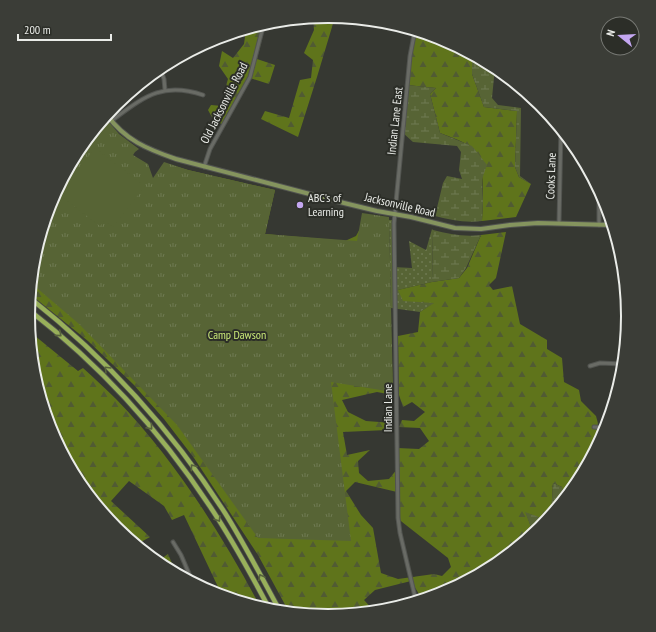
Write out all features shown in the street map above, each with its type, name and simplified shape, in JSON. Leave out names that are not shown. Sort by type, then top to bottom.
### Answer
[{"type":"highway","points":[[36,303],[102,363],[143,406],[172,440],[199,476],[228,519],[276,604]]},
{"type":"highway","points":[[35,315],[96,369],[166,445],[218,518],[266,602]]},
{"type":"main road","name":"Jacksonville Road","points":[[111,121],[121,132],[142,146],[176,159],[377,211],[464,229],[481,229],[510,224],[530,223],[606,225]]},
{"type":"street","name":"Old Jacksonville Road","points":[[204,167],[205,160],[213,144],[250,77],[262,31]]},
{"type":"street","name":"Indian Lane East","points":[[394,214],[414,36]]},
{"type":"street","points":[[162,74],[165,90]]},
{"type":"street","points":[[111,121],[150,95],[165,90],[191,91],[203,95]]},
{"type":"street","name":"Cooks Lane","points":[[559,223],[561,139]]},
{"type":"street","points":[[599,204],[599,225]]},
{"type":"street","name":"Indian Lane","points":[[394,214],[398,523],[415,595]]},
{"type":"street","points":[[590,366],[600,363],[616,364]]},
{"type":"street","points":[[594,427],[599,427]]},
{"type":"street","points":[[173,542],[190,575]]},
{"type":"green space","points":[[333,23],[298,137],[261,119],[265,111],[289,118],[300,80],[311,78],[313,60],[304,53],[314,30],[314,24]]},
{"type":"green space","points":[[264,30],[257,59],[275,65],[269,84],[250,78],[224,125],[214,121],[208,110],[211,105],[222,106],[230,97],[225,89],[228,79],[219,66],[222,51],[233,58],[244,44],[245,35]]},
{"type":"green space","points":[[413,36],[440,45],[472,61],[472,74],[484,107],[517,111],[515,167],[519,177],[531,184],[516,217],[482,221],[483,182],[480,161],[476,153],[469,145],[440,133],[430,94],[436,88],[407,85]]},
{"type":"green space","points":[[472,61],[494,75],[492,98],[498,105],[521,108],[520,176],[531,184],[519,177],[515,167],[517,111],[484,107],[472,74]]},
{"type":"green space","points":[[407,85],[436,88],[430,94],[440,133],[472,146],[487,165],[482,179],[482,221],[458,221],[435,216],[443,183],[447,176],[462,179],[459,170],[461,152],[457,146],[413,142],[403,133]]},
{"type":"green space","name":"Camp Dawson","points":[[109,122],[119,134],[139,149],[133,155],[148,164],[153,178],[164,162],[188,170],[275,190],[265,234],[357,241],[362,213],[389,217],[393,392],[331,382],[351,541],[258,538],[177,425],[79,324],[37,288],[38,278],[45,240],[57,204],[65,186],[84,153]]},
{"type":"green space","points":[[95,148],[145,186],[113,227],[104,221],[100,226],[60,196],[64,189]]},
{"type":"green space","points":[[168,164],[275,190],[265,234],[345,241],[356,236],[367,216],[390,298],[393,395],[377,392],[342,400],[348,412],[366,421],[393,423],[387,430],[343,432],[347,455],[370,450],[358,461],[359,473],[368,481],[389,479],[398,468],[397,448],[419,449],[429,441],[420,428],[399,427],[402,420],[414,421],[425,412],[412,402],[403,407],[399,395],[398,336],[418,332],[420,312],[434,303],[403,301],[398,290],[432,282],[459,278],[467,268],[481,235],[506,232],[496,278],[489,285],[493,290],[512,286],[520,324],[547,340],[547,349],[562,358],[564,382],[579,390],[581,401],[596,416],[599,428],[582,463],[563,491],[562,487],[553,483],[552,504],[548,509],[540,518],[526,513],[531,527],[491,560],[474,570],[440,587],[419,594],[411,581],[375,590],[364,600],[369,606],[328,609],[285,605],[258,555],[194,458],[164,419],[133,384],[88,341],[36,299],[41,258],[102,271]],"holes":[[[355,482],[397,492],[397,518],[448,558],[451,567],[442,576],[434,574],[398,579],[381,573],[373,528],[361,515],[346,491]]]},
{"type":"green space","points":[[389,220],[393,220],[393,267],[412,268],[409,241],[426,250],[432,229],[433,230],[432,282],[398,290],[435,303],[420,312],[391,308]]},
{"type":"green space","points":[[433,230],[457,235],[481,235],[466,268],[459,278],[432,282]]},
{"type":"green space","points":[[36,337],[78,371],[83,368],[138,422],[196,498],[230,552],[257,600],[218,588],[184,515],[172,520],[164,506],[129,481],[111,501],[150,537],[142,541],[121,523],[84,479],[74,462],[57,428],[45,392]]},
{"type":"green space","points":[[553,483],[562,487],[563,491],[552,504]]},
{"type":"green space","points":[[525,512],[540,517],[531,527]]},
{"type":"green space","points":[[168,554],[172,565],[165,560],[162,558]]},
{"type":"place","name":"ABC's of Learning","points":[[300,205]]}]
